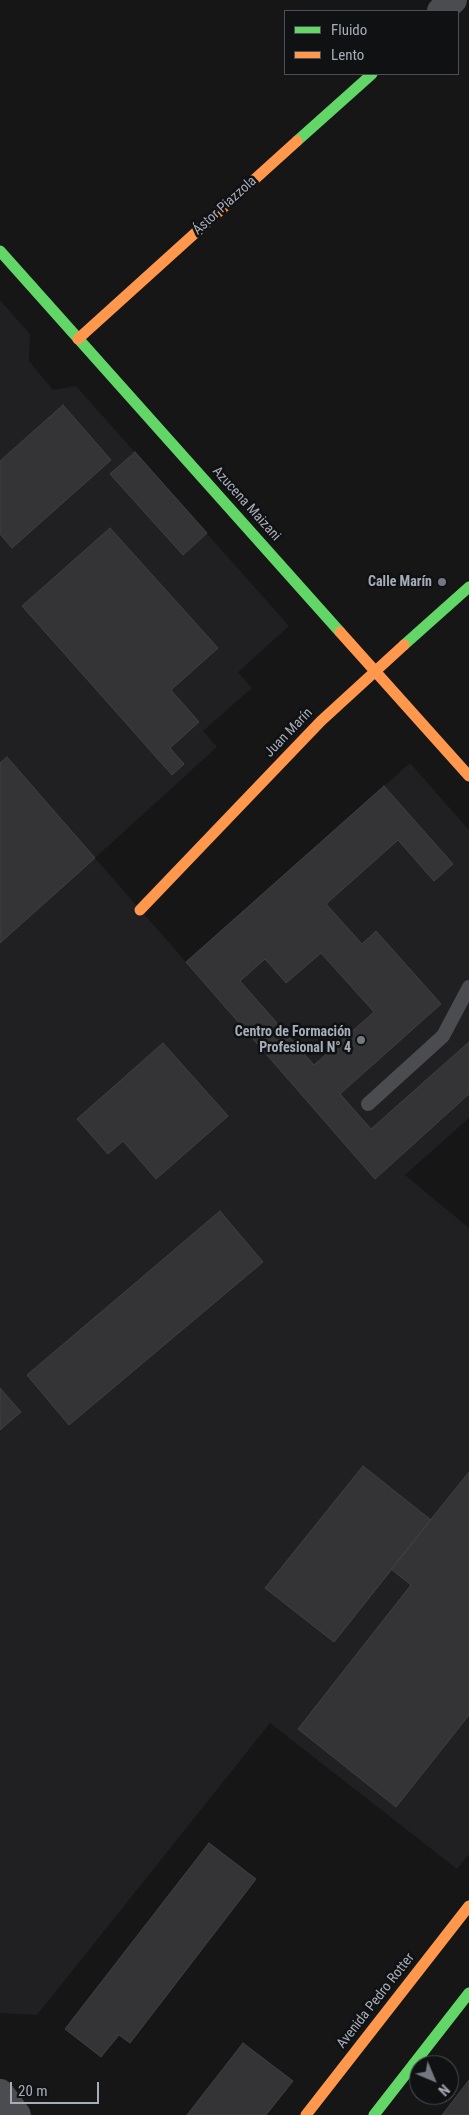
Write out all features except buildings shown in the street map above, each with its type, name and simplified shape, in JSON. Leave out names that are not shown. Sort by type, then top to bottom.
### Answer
[{"type":"main road","name":"Ástor Piazzola","points":[[78,339],[371,75]]},
{"type":"main road","name":"Azucena Maizani","points":[[0,251],[469,776]]},
{"type":"main road","name":"Juan Marín","points":[[140,910],[303,739],[375,671],[469,587]]},
{"type":"main road","name":"Avenida Pedro Rotter","points":[[306,2115],[469,1906]]},
{"type":"main road","points":[[374,2115],[469,1993]]},
{"type":"street","points":[[442,10],[453,0]]},
{"type":"street","points":[[0,2093],[17,2115]]},
{"type":"lane","points":[[368,1104],[443,1036],[469,987]]},
{"type":"shaded area","points":[[0,300],[30,334],[29,361],[53,390],[76,386],[289,626],[238,672],[252,688],[203,731],[217,747],[95,858],[186,962],[410,763],[469,830],[469,1118],[405,1175],[469,1228],[469,1854],[457,1869],[270,1723],[37,2015],[0,2013]]},
{"type":"traffic: fast","points":[[297,141],[371,75]]},
{"type":"traffic: fast","points":[[0,251],[340,632]]},
{"type":"traffic: fast","points":[[404,645],[469,587]]},
{"type":"traffic: fast","points":[[374,2115],[469,1993]]},
{"type":"traffic: slow","points":[[78,339],[297,141]]},
{"type":"traffic: slow","points":[[340,632],[469,776]]},
{"type":"traffic: slow","points":[[140,910],[321,721],[404,645]]},
{"type":"traffic: slow","points":[[306,2115],[469,1906]]},
{"type":"place","name":"Calle Marín","points":[[442,582]]},
{"type":"place","name":"Centro de Formación Profesional N° 4","points":[[361,1040]]}]
